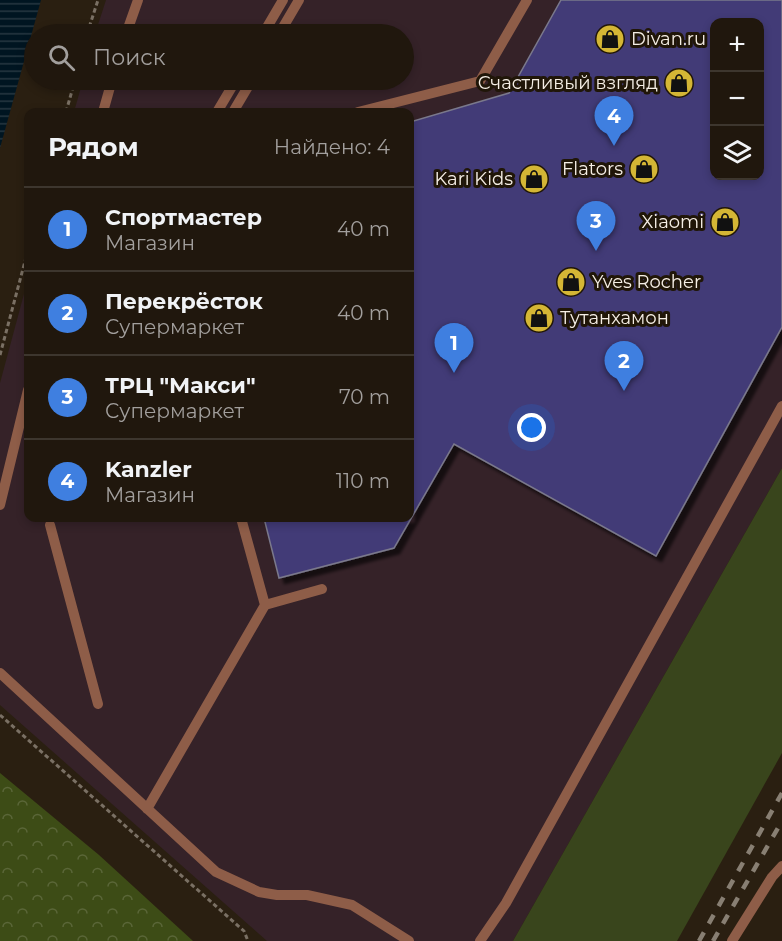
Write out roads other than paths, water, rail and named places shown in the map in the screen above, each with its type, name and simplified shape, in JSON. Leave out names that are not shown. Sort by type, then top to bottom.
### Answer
[{"type":"lane","points":[[130,24],[138,0]]},
{"type":"lane","points":[[269,24],[283,0]]},
{"type":"lane","points":[[285,24],[299,0]]},
{"type":"lane","points":[[374,108],[480,81],[527,0]]},
{"type":"lane","points":[[104,108],[109,90]]},
{"type":"lane","points":[[220,108],[230,90]]},
{"type":"lane","points":[[235,108],[246,90]]},
{"type":"lane","points":[[0,505],[24,406]]},
{"type":"lane","points":[[480,941],[506,903],[782,406]]},
{"type":"lane","points":[[147,809],[265,604],[242,522]]},
{"type":"lane","points":[[50,525],[98,704]]},
{"type":"lane","points":[[265,604],[322,590]]},
{"type":"lane","points":[[0,673],[216,872],[258,892],[277,895],[307,895],[352,905],[409,941]]},
{"type":"lane","points":[[732,941],[772,877],[782,866]]},
{"type":"water","points":[[0,0],[41,0],[34,24],[24,24],[24,61],[0,148]]},
{"type":"railway","points":[[699,941],[782,793]]},
{"type":"railway","points":[[713,941],[782,821]]},
{"type":"place","name":"Divan.ru","points":[[610,39]]},
{"type":"place","name":"Счастливый взгляд","points":[[679,83]]},
{"type":"place","name":"Kanzler","points":[[614,146]]},
{"type":"place","name":"Flators","points":[[644,169]]},
{"type":"place","name":"Kari Kids","points":[[534,179]]},
{"type":"place","name":"Xiaomi","points":[[725,222]]},
{"type":"place","name":"ТРЦ \"Макси\"","points":[[596,251]]},
{"type":"place","name":"Yves Rocher","points":[[571,282]]},
{"type":"place","name":"Тутанхамон","points":[[539,318]]},
{"type":"place","name":"Спортмастер","points":[[454,373]]},
{"type":"place","name":"Перекрёсток","points":[[624,391]]}]
